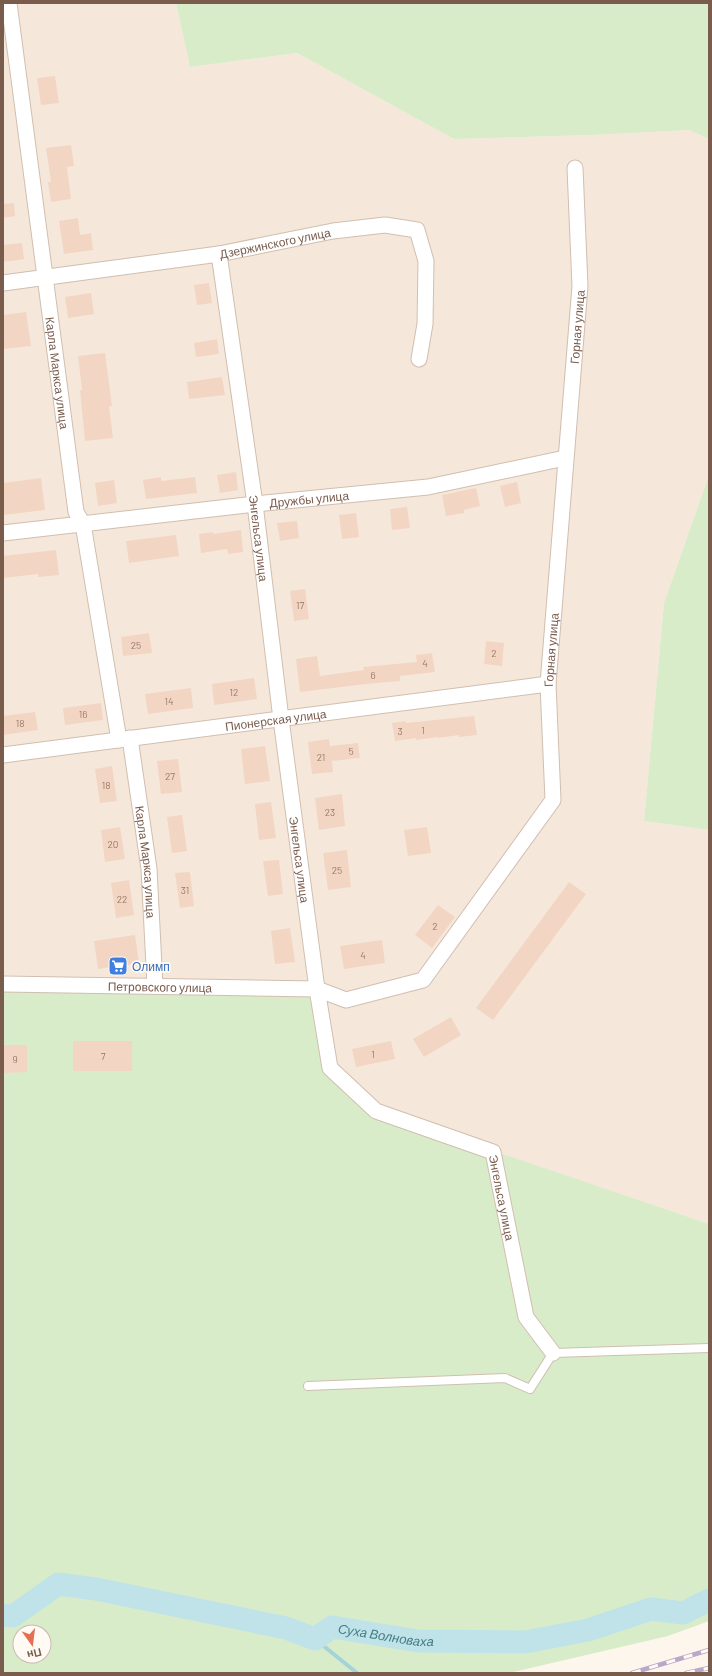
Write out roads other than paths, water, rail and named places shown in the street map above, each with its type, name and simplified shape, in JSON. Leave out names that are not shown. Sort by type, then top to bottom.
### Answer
[{"type":"street","name":"Карла Маркса улица","points":[[9,3],[10,68],[46,278],[76,512],[82,524],[125,739],[149,869],[155,986]]},
{"type":"street","name":"Горная улица","points":[[316,989],[346,1000],[423,980],[553,800],[548,684],[580,286],[575,168]]},
{"type":"street","name":"Дзержинского улица","points":[[3,284],[219,254],[332,231],[384,225],[417,230],[426,261],[425,324],[419,359]]},
{"type":"street","name":"Энгельса улица","points":[[219,254],[255,504],[316,989],[330,1068],[376,1111],[493,1152],[526,1317],[553,1354]]},
{"type":"street","name":"Дружбы улица","points":[[3,533],[255,504],[428,487],[566,458]]},
{"type":"street","name":"Пионерская улица","points":[[3,755],[548,684]]},
{"type":"street","name":"Петровского улица","points":[[3,984],[316,989]]},
{"type":"lane","points":[[308,1386],[505,1378],[530,1388],[553,1354],[709,1348]]},
{"type":"waterway","name":"Суха Волноваха","points":[[3,1615],[13,1616],[58,1584],[96,1589],[286,1628],[315,1639],[332,1627],[418,1641],[525,1642],[588,1630],[651,1609],[683,1613],[709,1600]]},
{"type":"waterway","points":[[315,1639],[357,1673]]},
{"type":"railway","points":[[632,1673],[709,1650]]},
{"type":"railway","points":[[686,1673],[709,1668]]},
{"type":"place","name":"Олимп","points":[[118,966]]}]
